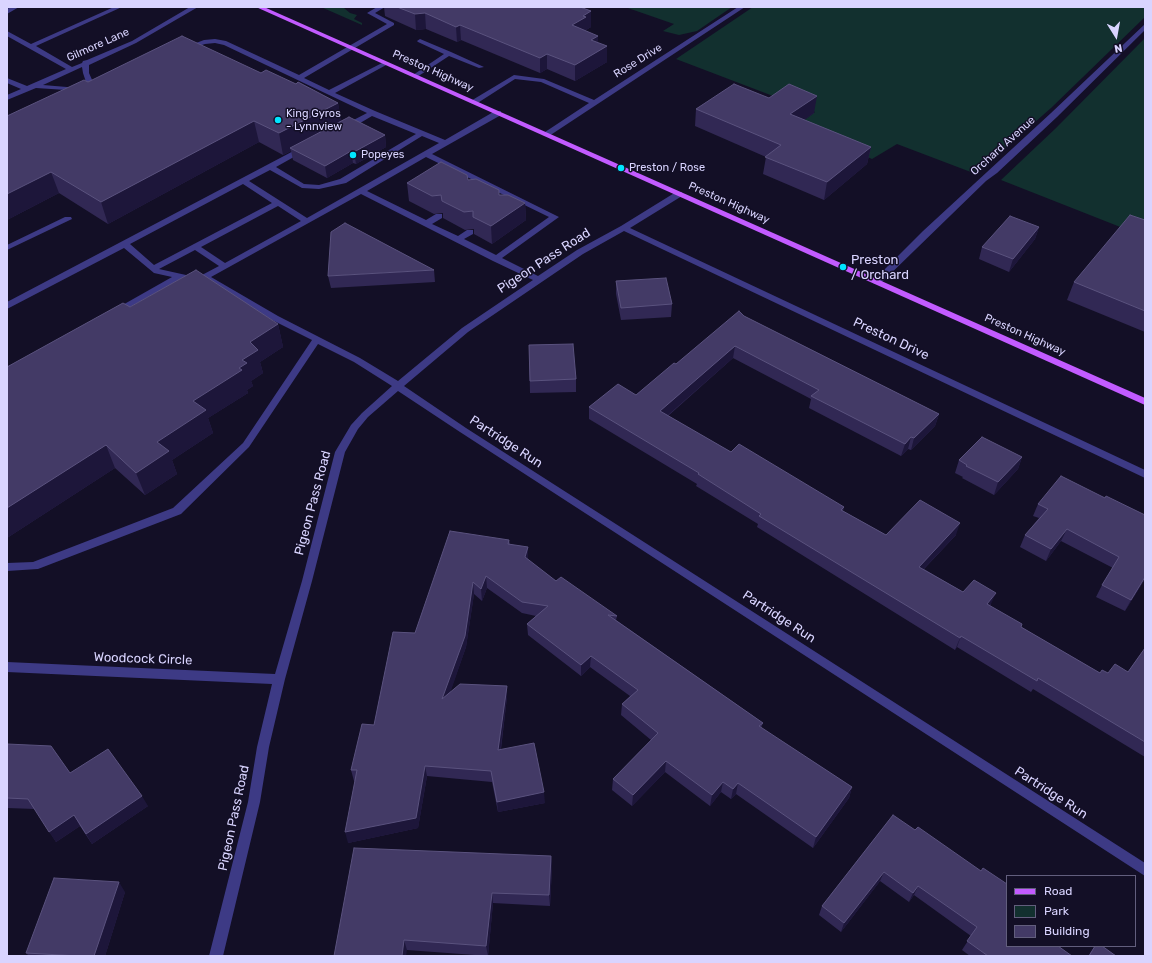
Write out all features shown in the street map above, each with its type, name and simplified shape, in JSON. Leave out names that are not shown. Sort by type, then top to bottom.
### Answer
[{"type":"main road","name":"Preston Highway","points":[[259,7],[1145,402]]},
{"type":"street","points":[[7,12],[16,7]]},
{"type":"street","points":[[31,46],[119,7]]},
{"type":"street","name":"Gilmore Lane","points":[[7,98],[85,62],[134,42],[195,7]]},
{"type":"street","points":[[299,78],[392,24],[370,13],[382,7]]},
{"type":"street","name":"Rose Drive","points":[[546,134],[742,7]]},
{"type":"street","name":"Orchard Avenue","points":[[877,282],[937,222],[1054,115],[1145,26]]},
{"type":"street","points":[[7,33],[71,69]]},
{"type":"street","points":[[181,50],[204,42],[215,41],[226,43],[372,113],[445,144]]},
{"type":"street","points":[[420,41],[481,67]]},
{"type":"street","points":[[415,76],[449,53]]},
{"type":"street","points":[[85,62],[88,81],[96,89]]},
{"type":"street","points":[[329,93],[386,63]]},
{"type":"street","points":[[473,102],[514,77],[542,80],[594,102]]},
{"type":"street","points":[[7,80],[27,89]]},
{"type":"street","points":[[35,86],[96,89]]},
{"type":"street","points":[[78,98],[96,89]]},
{"type":"street","points":[[338,131],[372,113]]},
{"type":"street","points":[[124,244],[154,268],[179,277],[199,277],[224,266],[307,221],[498,113]]},
{"type":"street","points":[[270,167],[302,186],[319,187],[343,181],[421,134]]},
{"type":"street","points":[[7,306],[311,146]]},
{"type":"street","points":[[426,154],[555,217],[496,259]]},
{"type":"street","points":[[243,181],[307,221]]},
{"type":"street","points":[[478,191],[488,184]]},
{"type":"street","points":[[360,191],[539,280]]},
{"type":"street","name":"Pigeon Pass Road","points":[[216,956],[254,802],[263,748],[279,679],[307,581],[340,452],[354,427],[364,415],[466,330],[580,252],[624,228],[679,194]]},
{"type":"street","points":[[509,206],[520,200]]},
{"type":"street","points":[[154,268],[278,203]]},
{"type":"street","points":[[426,224],[438,216]]},
{"type":"street","points":[[7,248],[68,219]]},
{"type":"street","name":"Preston Drive","points":[[624,228],[706,265],[1145,474]]},
{"type":"street","points":[[458,240],[470,232]]},
{"type":"street","points":[[196,247],[224,266]]},
{"type":"street","points":[[110,314],[179,277]]},
{"type":"street","name":"Partridge Run","points":[[199,277],[357,360],[1145,870]]},
{"type":"street","points":[[7,566],[34,566],[177,511],[246,445],[317,339]]},
{"type":"street","name":"Woodcock Circle","points":[[7,667],[279,679]]},
{"type":"green space","points":[[321,7],[345,7],[344,8],[350,13],[357,15],[354,19],[362,23],[362,25]]},
{"type":"green space","points":[[625,7],[732,7],[697,31],[679,35],[663,31],[674,24]]},
{"type":"green space","points":[[753,7],[1145,7],[1145,17],[1051,108],[976,174],[897,144],[872,159],[861,154],[760,154],[815,112],[676,59]]},
{"type":"green space","points":[[1145,38],[1145,235],[1133,232],[1001,180],[1056,128]]},
{"type":"building","points":[[397,7],[580,7],[591,11],[583,16],[586,17],[572,25],[598,36],[591,40],[607,46],[575,65],[547,54],[540,58],[460,25],[456,27],[425,13],[415,14]]},
{"type":"building","points":[[182,36],[261,73],[266,70],[296,84],[298,82],[338,103],[279,133],[254,121],[101,202],[51,172],[7,194],[7,116],[84,80],[88,82]]},
{"type":"building","points":[[734,84],[769,98],[789,84],[817,96],[790,114],[871,147],[827,182],[765,157],[781,145],[696,109]]},
{"type":"building","points":[[349,117],[385,135],[354,152],[351,151],[325,166],[290,148]]},
{"type":"building","points":[[441,162],[467,175],[468,180],[476,179],[499,190],[499,195],[508,195],[525,203],[491,226],[473,217],[473,211],[464,212],[442,201],[441,195],[432,196],[407,183]]},
{"type":"building","points":[[1130,215],[1145,220],[1145,311],[1074,282]]},
{"type":"building","points":[[1010,216],[1039,227],[1013,259],[982,247]]},
{"type":"building","points":[[345,223],[434,270],[328,276],[331,232]]},
{"type":"building","points":[[196,270],[278,324],[250,342],[258,350],[242,360],[247,363],[239,368],[242,370],[193,401],[206,410],[157,442],[169,451],[136,473],[106,445],[7,508],[7,367],[123,303],[130,307]]},
{"type":"building","points":[[666,278],[672,304],[621,308],[616,281]]},
{"type":"building","points":[[739,311],[744,316],[939,414],[914,438],[911,437],[905,444],[811,396],[819,390],[735,346],[660,411],[731,452],[739,444],[844,507],[841,510],[886,535],[920,500],[960,523],[919,567],[963,592],[974,580],[996,593],[987,604],[1022,624],[1021,627],[1100,673],[1102,670],[1108,673],[1115,664],[1128,672],[1145,648],[1145,742],[1038,678],[1037,681],[961,636],[960,638],[759,516],[761,514],[698,474],[699,473],[589,407],[618,384],[636,395],[674,363],[676,364]]},
{"type":"building","points":[[573,344],[576,379],[530,381],[529,345]]},
{"type":"building","points":[[982,437],[1022,457],[998,482],[966,466],[967,465],[959,460]]},
{"type":"building","points":[[1061,476],[1105,498],[1106,496],[1145,515],[1145,577],[1131,600],[1102,585],[1119,557],[1067,529],[1051,549],[1025,535],[1048,509],[1038,504]]},
{"type":"building","points":[[450,531],[509,540],[508,544],[528,547],[525,557],[556,581],[561,577],[617,616],[608,615],[763,723],[759,726],[852,787],[816,837],[738,783],[733,789],[723,782],[712,795],[666,761],[633,795],[613,779],[658,733],[622,704],[638,690],[591,656],[581,665],[527,624],[548,606],[522,602],[486,576],[481,589],[473,582],[465,636],[442,699],[460,684],[507,686],[498,750],[534,743],[544,792],[497,802],[491,771],[425,766],[416,818],[345,832],[357,770],[351,770],[362,724],[374,725],[393,632],[415,633]]},
{"type":"building","points":[[7,744],[51,746],[70,773],[108,749],[142,796],[86,834],[74,815],[49,832],[28,799],[7,798]]},
{"type":"building","points":[[893,815],[915,830],[918,827],[981,871],[983,868],[1006,883],[1006,947],[1059,947],[1072,956],[988,956],[967,941],[977,927],[918,886],[913,893],[884,872],[844,923],[822,906]]},
{"type":"building","points":[[354,848],[551,856],[549,895],[492,893],[486,946],[404,940],[402,956],[334,956]]},
{"type":"building","points":[[54,878],[119,882],[94,956],[26,953]]},
{"type":"building","points":[[1094,947],[1103,947],[1116,956],[1089,956]]},
{"type":"place","name":"King Gyros - Lynnview","points":[[278,120]]},
{"type":"place","name":"Popeyes","points":[[353,155]]},
{"type":"place","name":"Preston / Rose","points":[[621,168]]},
{"type":"place","name":"Preston / Orchard","points":[[843,267]]}]
